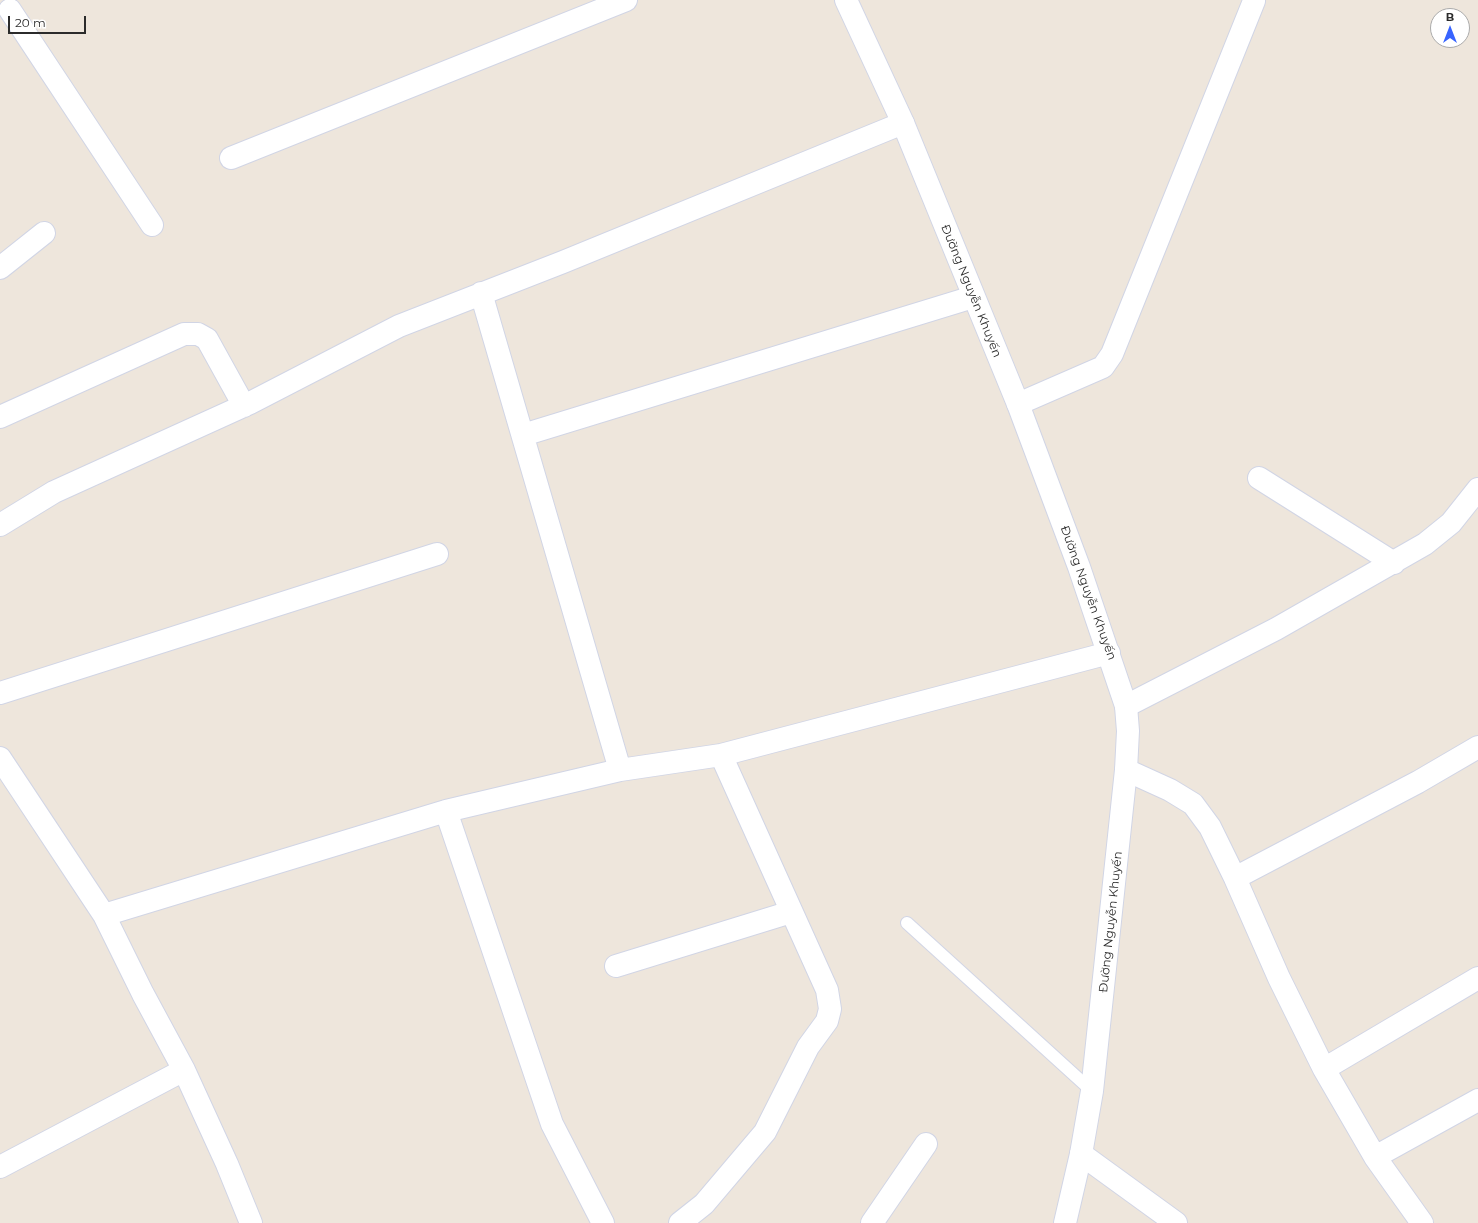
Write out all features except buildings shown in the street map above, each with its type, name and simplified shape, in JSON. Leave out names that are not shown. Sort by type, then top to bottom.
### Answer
[{"type":"street","points":[[231,158],[626,0]]},
{"type":"street","name":"Đường Nguyễn Khuyến","points":[[846,0],[902,123],[1018,404],[1079,567],[1126,706],[1128,731],[1126,770],[1092,1091],[1081,1154],[1064,1223]]},
{"type":"street","points":[[1018,404],[1103,367],[1112,354],[1254,1]]},
{"type":"street","points":[[10,11],[152,225]]},
{"type":"street","points":[[0,525],[54,492],[244,406],[399,326],[563,262],[902,123]]},
{"type":"street","points":[[0,268],[44,233]]},
{"type":"street","points":[[481,293],[620,770]]},
{"type":"street","points":[[523,435],[973,297]]},
{"type":"street","points":[[0,417],[184,334],[198,334],[207,339],[244,406]]},
{"type":"street","points":[[1259,478],[1394,563]]},
{"type":"street","points":[[1126,706],[1276,628],[1394,563],[1425,544],[1451,523],[1478,489]]},
{"type":"street","points":[[0,694],[437,554]]},
{"type":"street","points":[[104,915],[446,811],[620,770],[721,755],[1109,653]]},
{"type":"street","points":[[1235,878],[1418,782],[1478,747]]},
{"type":"street","points":[[680,1223],[704,1204],[765,1132],[808,1047],[827,1021],[830,1009],[827,990],[721,755]]},
{"type":"street","points":[[0,758],[104,915],[143,994],[184,1070],[227,1164],[251,1223]]},
{"type":"street","points":[[1126,770],[1170,790],[1193,804],[1210,827],[1324,1069],[1375,1157],[1422,1223]]},
{"type":"street","points":[[446,811],[552,1124],[603,1223]]},
{"type":"street","points":[[616,966],[791,912]]},
{"type":"street","points":[[1324,1069],[1478,978]]},
{"type":"street","points":[[0,1168],[184,1070]]},
{"type":"street","points":[[1375,1157],[1478,1100]]},
{"type":"street","points":[[872,1223],[926,1144]]},
{"type":"street","points":[[1081,1154],[1176,1223]]},
{"type":"lane","points":[[907,923],[1092,1091]]}]
